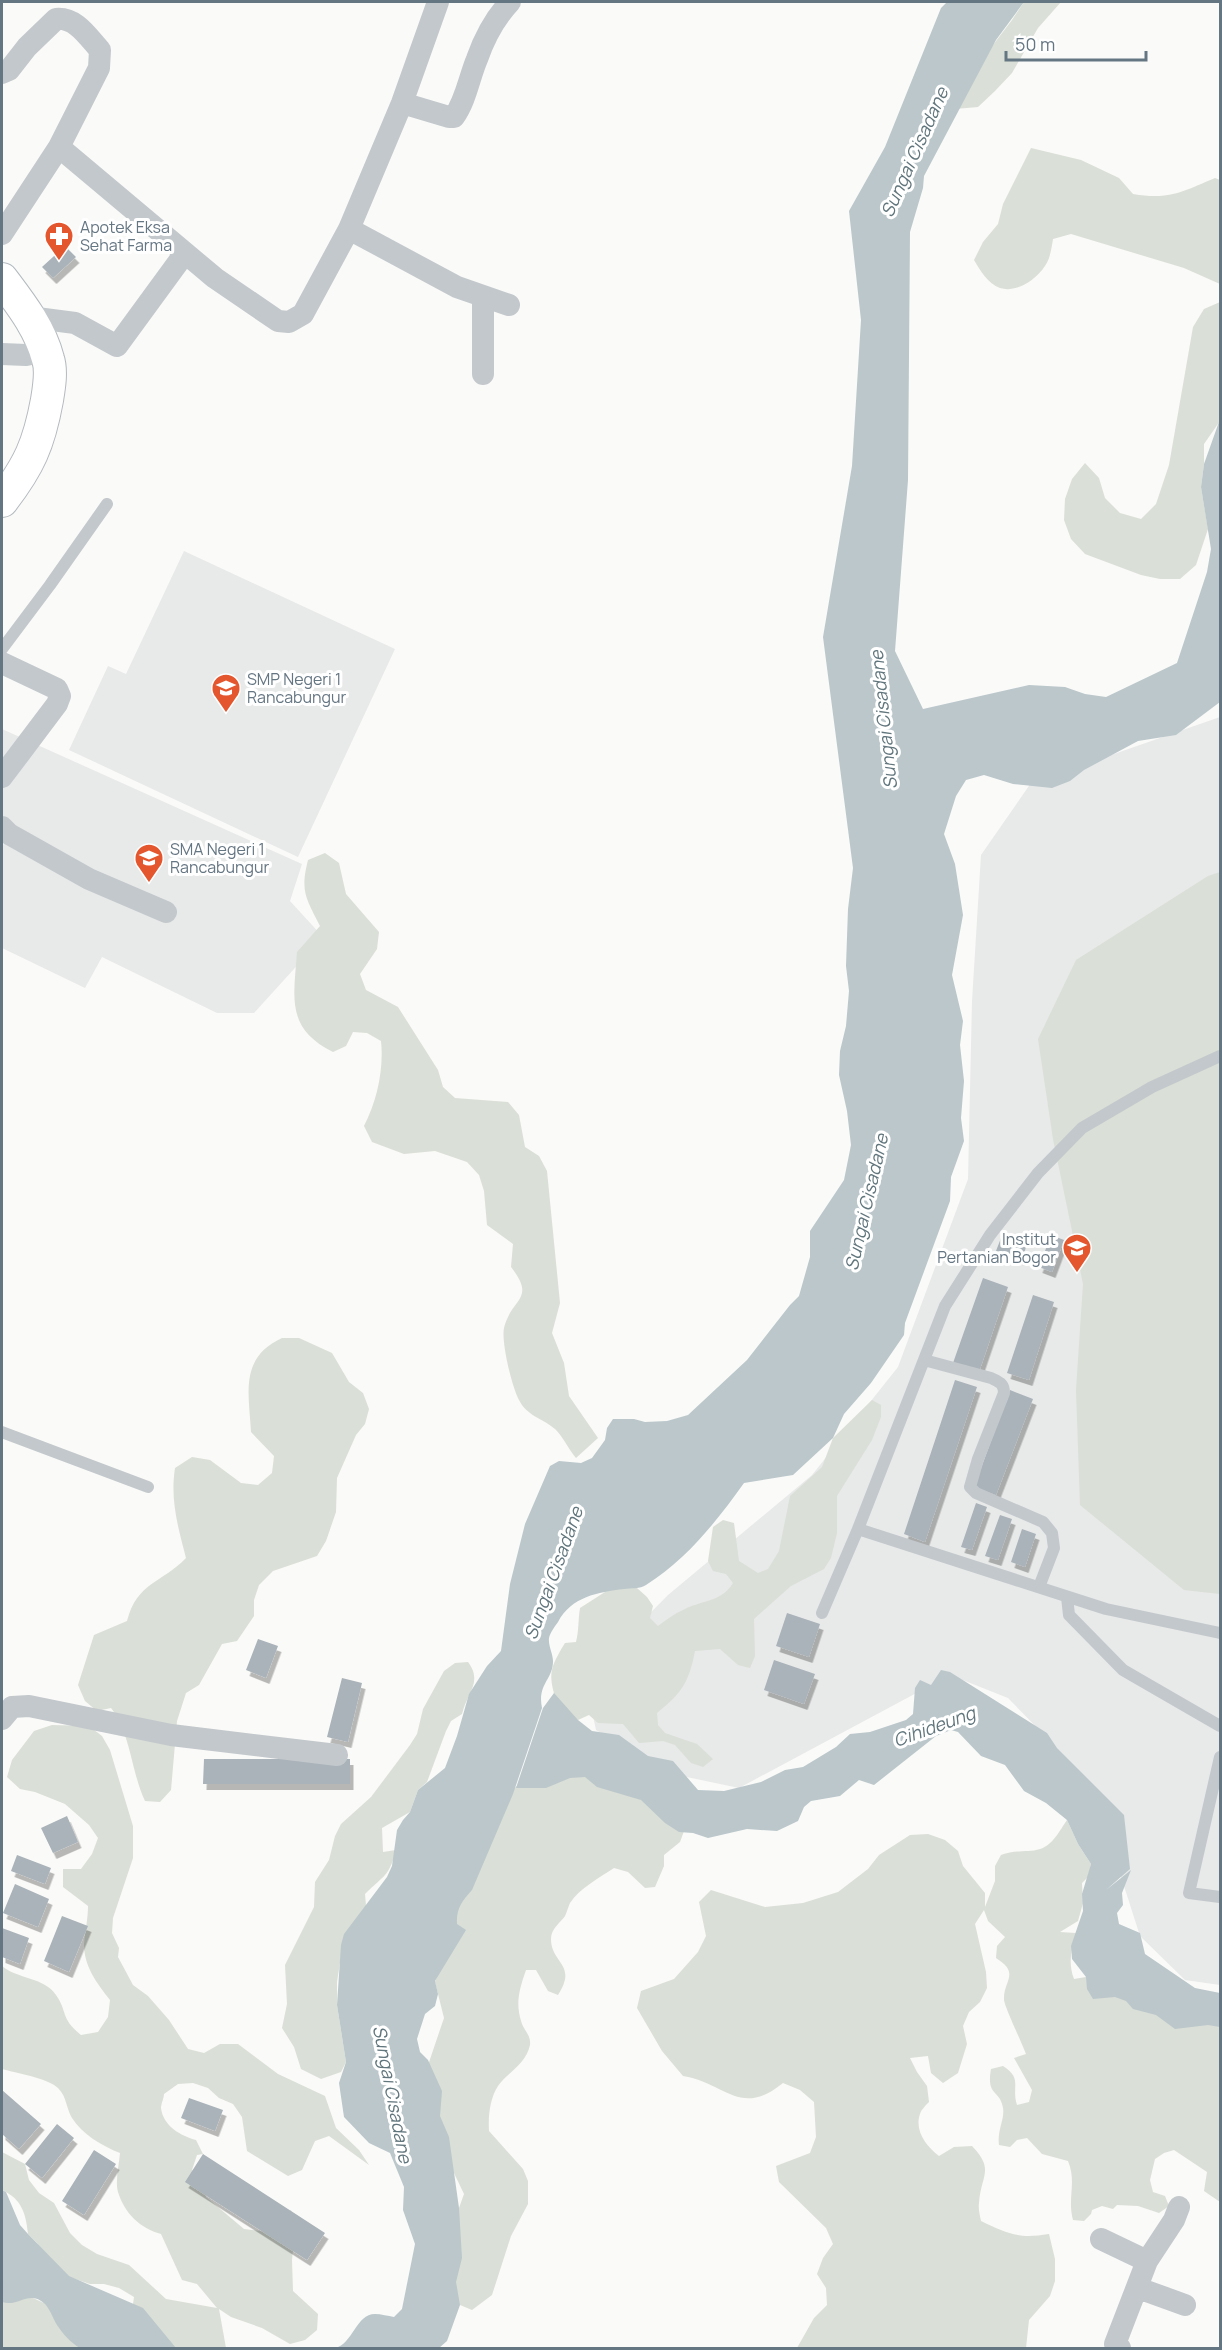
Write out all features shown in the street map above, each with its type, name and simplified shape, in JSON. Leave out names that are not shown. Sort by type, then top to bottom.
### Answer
[{"type":"main road","points":[[2,279],[39,333],[49,361],[49,389],[34,451],[22,474],[2,501]]},
{"type":"street","points":[[59,147],[185,253],[252,305],[278,321],[289,322],[303,314],[349,229],[402,103],[438,2]]},
{"type":"street","points":[[402,103],[454,117],[461,107],[477,58],[489,33],[503,9],[510,2]]},
{"type":"street","points":[[2,73],[9,70],[27,47],[56,20],[62,19],[77,24],[100,50],[99,68],[59,147],[2,234]]},
{"type":"street","points":[[349,229],[456,287],[509,305]]},
{"type":"street","points":[[29,317],[75,323],[117,346],[185,253]]},
{"type":"street","points":[[483,296],[483,374]]},
{"type":"street","points":[[2,354],[26,355],[45,351]]},
{"type":"street","points":[[2,663],[57,689],[60,696],[57,704],[2,777]]},
{"type":"street","points":[[2,827],[9,834],[89,879],[166,912]]},
{"type":"street","points":[[2,1719],[12,1707],[29,1706],[171,1735],[337,1755]]},
{"type":"street","points":[[1120,2349],[1115,2344],[1117,2337],[1148,2261],[1174,2220],[1179,2207]]},
{"type":"street","points":[[1101,2239],[1148,2261]]},
{"type":"street","points":[[1138,2288],[1185,2305]]},
{"type":"lane","points":[[2,649],[107,504]]},
{"type":"lane","points":[[822,1613],[858,1529],[945,1306],[990,1235],[1038,1173],[1082,1128],[1152,1087],[1221,1056]]},
{"type":"lane","points":[[924,1360],[991,1378],[1001,1382],[1004,1387],[1004,1393],[978,1459],[970,1487],[976,1493],[1043,1522],[1052,1533],[1054,1548],[1039,1587]]},
{"type":"lane","points":[[2,1432],[148,1487]]},
{"type":"lane","points":[[858,1529],[1106,1609],[1221,1634]]},
{"type":"lane","points":[[1067,1597],[1069,1615],[1123,1670],[1221,1726]]},
{"type":"lane","points":[[1221,1757],[1217,1791],[1189,1893],[1221,1897]]},
{"type":"shaded area","points":[[1024,2],[1061,2],[1038,28],[1012,73],[995,91],[978,107],[955,109],[964,83]]},
{"type":"shaded area","points":[[1031,148],[1081,160],[1119,178],[1133,194],[1156,196],[1175,194],[1215,178],[1220,180],[1220,284],[1184,268],[1071,234],[1053,239],[1046,264],[1029,282],[1007,289],[992,283],[974,260],[983,242],[998,224],[1003,204]]},
{"type":"shaded area","points":[[1220,302],[1220,421],[1204,444],[1201,487],[1208,529],[1196,565],[1180,579],[1160,579],[1141,575],[1085,554],[1071,539],[1064,520],[1065,499],[1072,479],[1085,463],[1099,478],[1105,498],[1120,513],[1141,519],[1156,504],[1169,465],[1193,327],[1204,309]]},
{"type":"shaded area","name":"SMP Negeri 1 Rancabungur","points":[[184,551],[395,649],[298,857],[69,750],[108,666],[126,674]]},
{"type":"shaded area","name":"Institut Pertanian Bogor","points":[[1220,717],[1220,1985],[1185,1980],[1140,1936],[1091,1783],[1008,1698],[950,1675],[739,1788],[663,1772],[596,1730],[585,1679],[668,1595],[812,1475],[898,1367],[968,1179],[972,1001],[981,855],[1031,783]]},
{"type":"shaded area","name":"SMA Negeri 1 Rancabungur","points":[[2,729],[302,864],[290,901],[323,937],[254,1013],[217,1013],[102,957],[85,988],[2,948],[2,848],[4,843],[2,841]]},
{"type":"shaded area","points":[[325,853],[339,863],[346,894],[379,932],[377,949],[360,974],[366,990],[398,1007],[438,1070],[443,1087],[455,1098],[508,1102],[519,1115],[525,1147],[539,1156],[547,1171],[560,1303],[552,1333],[564,1363],[569,1396],[598,1438],[576,1458],[555,1429],[522,1405],[513,1385],[503,1335],[507,1318],[520,1299],[522,1286],[511,1267],[513,1244],[487,1225],[484,1191],[479,1175],[467,1162],[435,1151],[404,1154],[372,1142],[364,1126],[373,1106],[378,1085],[381,1041],[367,1033],[353,1032],[346,1046],[333,1052],[307,1033],[300,1022],[294,997],[297,952],[320,926],[306,894],[306,871],[308,860]]},
{"type":"shaded area","points":[[1220,872],[1220,1594],[1184,1590],[1080,1505],[1076,1390],[1083,1284],[1053,1139],[1038,1039],[1076,960],[1208,876]]},
{"type":"shaded area","points":[[282,1338],[299,1338],[332,1353],[349,1382],[363,1393],[369,1409],[365,1424],[356,1435],[337,1478],[336,1512],[326,1541],[317,1556],[273,1571],[259,1585],[254,1600],[254,1616],[237,1641],[222,1644],[199,1685],[186,1693],[177,1721],[171,1790],[160,1802],[145,1801],[118,1718],[111,1708],[97,1711],[85,1701],[78,1685],[94,1635],[127,1621],[137,1598],[151,1584],[186,1558],[174,1502],[175,1468],[192,1457],[210,1460],[241,1483],[258,1485],[272,1473],[274,1456],[251,1432],[249,1390],[253,1366],[259,1356],[268,1346]]},
{"type":"shaded area","points":[[872,1400],[881,1405],[881,1417],[872,1440],[837,1496],[837,1533],[831,1558],[824,1569],[791,1586],[754,1619],[755,1656],[750,1668],[738,1665],[720,1649],[695,1651],[683,1686],[673,1699],[657,1713],[658,1725],[665,1733],[697,1744],[713,1759],[703,1767],[691,1763],[675,1745],[663,1741],[639,1743],[623,1724],[598,1723],[589,1715],[578,1720],[558,1708],[551,1674],[565,1643],[576,1642],[580,1608],[605,1592],[609,1581],[627,1579],[647,1597],[653,1606],[650,1618],[658,1626],[690,1607],[717,1598],[733,1583],[726,1574],[713,1571],[708,1561],[713,1527],[723,1520],[734,1523],[739,1561],[758,1573],[768,1569],[779,1551],[790,1496],[822,1467],[833,1438]]},
{"type":"shaded area","points":[[468,1662],[474,1676],[472,1688],[462,1714],[451,1721],[446,1731],[427,1782],[418,1790],[410,1812],[382,1828],[383,1852],[396,1850],[391,1866],[385,1875],[365,1894],[366,1906],[362,1929],[341,1956],[337,1982],[337,2005],[346,2062],[341,2072],[321,2079],[301,2069],[294,2047],[282,2028],[287,2004],[285,1965],[314,1907],[315,1882],[329,1860],[335,1836],[341,1824],[371,1797],[410,1745],[417,1734],[423,1709],[444,1671],[455,1663]]},
{"type":"shaded area","points":[[52,1725],[89,1726],[102,1736],[110,1750],[133,1826],[133,1858],[113,1918],[112,1933],[119,1948],[118,1957],[133,1985],[148,1996],[169,2020],[188,2049],[204,2053],[220,2044],[238,2044],[278,2074],[325,2096],[336,2128],[359,2150],[369,2165],[329,2136],[315,2141],[302,2170],[288,2176],[247,2151],[242,2117],[233,2104],[219,2098],[208,2088],[193,2083],[178,2084],[164,2094],[161,2108],[165,2120],[179,2133],[196,2140],[203,2154],[197,2155],[192,2170],[204,2181],[206,2197],[244,2229],[261,2231],[291,2210],[295,2227],[292,2260],[293,2291],[318,2314],[317,2330],[305,2340],[290,2344],[262,2328],[231,2317],[219,2309],[226,2348],[165,2348],[133,2304],[134,2297],[119,2288],[104,2284],[90,2284],[51,2271],[37,2243],[28,2234],[22,2208],[14,2198],[2,2190],[2,2152],[25,2164],[29,2180],[39,2193],[54,2203],[70,2233],[82,2245],[97,2254],[129,2265],[166,2299],[217,2308],[197,2284],[182,2280],[161,2234],[140,2224],[125,2207],[117,2188],[120,2153],[100,2143],[81,2129],[72,2118],[61,2091],[53,2084],[2,2069],[2,1966],[51,1989],[60,2001],[70,2024],[81,2035],[98,2032],[108,2017],[110,2000],[92,1974],[86,1960],[84,1944],[88,1906],[63,1887],[63,1869],[81,1869],[92,1854],[98,1838],[89,1825],[65,1804],[35,1792],[20,1789],[7,1777],[12,1760],[34,1731]]},
{"type":"shaded area","points":[[569,1769],[637,1794],[684,1831],[680,1842],[664,1855],[664,1866],[655,1887],[645,1888],[628,1872],[614,1868],[590,1884],[570,1903],[565,1916],[551,1935],[552,1947],[565,1970],[563,1985],[558,1995],[548,1991],[536,1970],[526,1970],[518,2003],[522,2024],[529,2037],[530,2045],[525,2057],[495,2091],[490,2107],[489,2131],[523,2169],[528,2181],[528,2204],[511,2236],[492,2295],[472,2310],[460,2305],[452,2296],[459,2208],[464,2194],[454,2173],[443,2165],[425,2074],[444,2018],[435,1982],[456,1924],[456,1912],[502,1800],[521,1782]]},
{"type":"shaded area","points":[[1067,1820],[1078,1844],[1091,1864],[1088,1877],[1082,1883],[1083,1903],[1078,1921],[1060,1932],[1076,1933],[1071,1956],[1074,1979],[1086,1977],[1220,2017],[1220,2202],[1204,2191],[1207,2172],[1174,2150],[1155,2159],[1150,2180],[1153,2192],[1165,2196],[1169,2206],[1159,2213],[1138,2206],[1117,2205],[1113,2209],[1102,2206],[1092,2210],[1084,2221],[1073,2220],[1071,2212],[1072,2176],[1068,2161],[1042,2154],[1027,2138],[1017,2140],[1010,2147],[999,2145],[1003,2108],[990,2084],[991,2069],[1003,2066],[1013,2075],[1017,2105],[1029,2102],[1032,2090],[1014,2058],[1026,2054],[1004,2000],[1009,1978],[1008,1969],[996,1958],[997,1946],[1005,1937],[988,1921],[984,1910],[975,1924],[986,1972],[987,1988],[980,2002],[969,2012],[963,2026],[967,2044],[958,2073],[943,2083],[931,2073],[928,2056],[910,2058],[927,2086],[929,2102],[921,2112],[920,2132],[926,2143],[939,2156],[954,2147],[972,2146],[979,2154],[985,2167],[979,2205],[981,2221],[1021,2236],[1049,2234],[1055,2259],[1055,2281],[1050,2296],[1029,2320],[1026,2348],[797,2348],[814,2318],[827,2305],[826,2288],[817,2274],[823,2258],[833,2244],[826,2228],[779,2182],[776,2166],[810,2153],[816,2137],[814,2102],[800,2090],[783,2083],[755,2098],[744,2098],[683,2076],[662,2051],[637,2008],[641,1991],[674,1979],[698,1952],[706,1936],[699,1902],[711,1890],[765,1907],[803,1903],[838,1892],[868,1869],[879,1855],[910,1835],[928,1834],[945,1840],[958,1851],[963,1866],[985,1893],[985,1907],[995,1881],[995,1866],[1001,1855],[1045,1847],[1056,1837]]},
{"type":"shaded area","points":[[2,2297],[33,2298],[44,2303],[53,2312],[57,2324],[90,2348],[2,2348]]},
{"type":"water","name":"Sungai Cisadane","points":[[947,2],[1024,2],[996,40],[924,176],[923,188],[910,232],[908,480],[895,651],[923,709],[1029,685],[1065,687],[1085,694],[1106,697],[1177,663],[1207,572],[1211,549],[1201,487],[1204,464],[1220,419],[1220,702],[1176,735],[1138,741],[1084,770],[1070,781],[1052,788],[1013,784],[984,775],[966,780],[956,796],[944,834],[955,864],[963,915],[952,975],[963,1021],[960,1045],[964,1081],[961,1118],[964,1141],[951,1177],[950,1201],[905,1323],[904,1335],[871,1383],[844,1414],[833,1438],[793,1475],[744,1483],[700,1539],[661,1575],[641,1587],[595,1594],[578,1601],[570,1607],[551,1632],[549,1641],[553,1658],[552,1667],[543,1688],[542,1708],[513,1794],[472,1890],[459,1910],[457,1924],[466,1930],[435,1981],[438,1994],[435,2006],[425,2014],[417,2039],[420,2052],[428,2060],[442,2091],[440,2116],[449,2137],[459,2208],[462,2258],[456,2282],[460,2305],[447,2341],[439,2348],[335,2348],[346,2341],[363,2319],[369,2315],[394,2317],[402,2309],[415,2244],[403,2210],[404,2187],[390,2153],[369,2143],[344,2117],[339,2083],[346,2062],[337,2005],[341,1945],[344,1934],[387,1877],[392,1866],[397,1830],[410,1812],[418,1790],[445,1768],[469,1694],[487,1666],[501,1651],[510,1584],[525,1524],[550,1466],[559,1461],[581,1463],[592,1458],[605,1440],[607,1428],[613,1419],[634,1419],[645,1422],[667,1421],[688,1415],[747,1360],[799,1296],[810,1257],[810,1231],[844,1180],[851,1145],[847,1111],[839,1075],[840,1051],[846,1026],[849,991],[846,966],[848,909],[853,868],[823,637],[852,466],[861,320],[849,211],[885,147],[941,8]]},
{"type":"water","name":"Cihideung","points":[[941,1670],[950,1672],[1047,1733],[1057,1748],[1124,1815],[1130,1869],[1106,1890],[1131,1870],[1122,1893],[1123,1905],[1117,1913],[1119,1924],[1140,1933],[1145,1954],[1195,1988],[1220,1993],[1220,2027],[1208,2025],[1175,2029],[1156,2015],[1133,2009],[1126,2001],[1115,1997],[1093,1999],[1087,1989],[1086,1977],[1072,1959],[1071,1946],[1083,1911],[1082,1894],[1091,1864],[1078,1844],[1067,1820],[1046,1803],[1024,1791],[1005,1765],[981,1756],[958,1732],[951,1730],[936,1736],[874,1785],[859,1780],[840,1796],[811,1801],[804,1807],[798,1821],[777,1831],[747,1829],[708,1838],[693,1833],[679,1832],[665,1823],[641,1800],[597,1787],[585,1777],[570,1778],[546,1788],[516,1788],[543,1708],[554,1693],[578,1720],[592,1731],[619,1735],[648,1756],[673,1761],[698,1790],[724,1791],[761,1782],[785,1770],[803,1767],[836,1747],[850,1734],[870,1732],[906,1720],[913,1714],[915,1688],[920,1680],[931,1685]]},
{"type":"water","points":[[2,2190],[6,2192],[20,2225],[69,2276],[143,2308],[176,2348],[80,2348],[62,2332],[48,2308],[38,2299],[2,2302]]},
{"type":"building","name":"Apotek Eksa Sehat Farma","points":[[65,246],[76,257],[53,278],[42,267]]},
{"type":"building","points":[[1051,1235],[1064,1240],[1052,1272],[1039,1267]]},
{"type":"building","points":[[1001,1238],[1026,1247],[1022,1260],[996,1251]]},
{"type":"building","points":[[983,1278],[1008,1287],[979,1372],[953,1363]]},
{"type":"building","points":[[1033,1295],[1054,1302],[1029,1380],[1007,1373]]},
{"type":"building","points":[[955,1380],[977,1387],[925,1542],[904,1534]]},
{"type":"building","points":[[1010,1390],[1033,1399],[996,1495],[974,1487]]},
{"type":"building","points":[[976,1503],[987,1507],[972,1550],[961,1547]]},
{"type":"building","points":[[1000,1515],[1012,1519],[998,1560],[985,1556]]},
{"type":"building","points":[[1022,1529],[1036,1534],[1025,1567],[1011,1562]]},
{"type":"building","points":[[787,1613],[820,1624],[809,1657],[776,1646]]},
{"type":"building","points":[[258,1639],[278,1646],[266,1678],[246,1670]]},
{"type":"building","points":[[774,1660],[815,1674],[804,1704],[764,1690]]},
{"type":"building","points":[[342,1678],[362,1683],[348,1742],[327,1737]]},
{"type":"building","points":[[204,1759],[350,1759],[350,1784],[203,1784]]},
{"type":"building","points":[[67,1816],[78,1842],[53,1853],[41,1828]]},
{"type":"building","points":[[17,1855],[51,1868],[45,1884],[11,1871]]},
{"type":"building","points":[[15,1884],[49,1899],[38,1927],[3,1913]]},
{"type":"building","points":[[62,1916],[88,1926],[69,1972],[44,1961]]},
{"type":"building","points":[[2,1928],[29,1938],[20,1964],[2,1957]]},
{"type":"building","points":[[2,2090],[41,2124],[19,2149],[2,2134]]},
{"type":"building","points":[[189,2098],[223,2110],[215,2131],[181,2118]]},
{"type":"building","points":[[57,2124],[74,2138],[42,2178],[25,2164]]},
{"type":"building","points":[[94,2150],[116,2164],[84,2215],[62,2201]]},
{"type":"building","points":[[203,2154],[325,2233],[307,2260],[185,2182]]},
{"type":"place","name":"Apotek Eksa Sehat Farma","points":[[59,262]]},
{"type":"place","name":"SMP Negeri 1 Rancabungur","points":[[226,714]]},
{"type":"place","name":"SMA Negeri 1 Rancabungur","points":[[149,884]]},
{"type":"place","name":"Institut Pertanian Bogor","points":[[1077,1274]]}]
